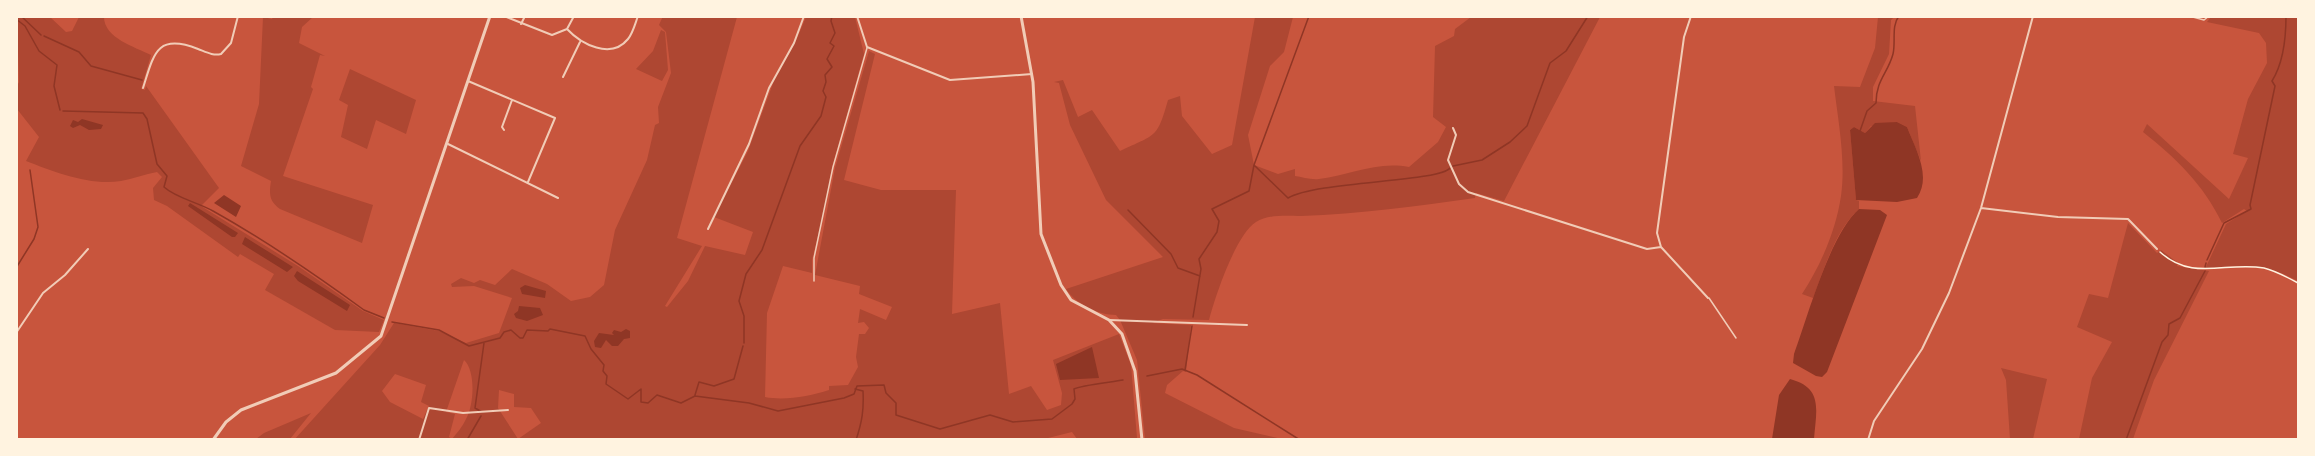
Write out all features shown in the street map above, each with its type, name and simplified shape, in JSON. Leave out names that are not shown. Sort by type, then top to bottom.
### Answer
[{"type":"street","points":[[144,88],[153,57],[166,45],[181,42],[210,54],[221,54],[231,43],[238,16]]},
{"type":"street","points":[[213,440],[225,422],[241,410],[328,377],[381,336],[490,16]]},
{"type":"street","points":[[504,16],[552,35],[567,29],[574,16]]},
{"type":"street","points":[[521,24],[525,16]]},
{"type":"street","points":[[567,29],[580,42],[600,48],[623,43],[630,36],[638,16]]},
{"type":"street","points":[[708,230],[749,144],[769,88],[794,43],[804,16]]},
{"type":"street","points":[[857,16],[867,47],[950,80],[1032,74]]},
{"type":"street","points":[[1021,16],[1032,74],[1041,234],[1061,285],[1071,300],[1117,326],[1127,344],[1135,371],[1142,440]]},
{"type":"street","points":[[1691,16],[1684,37],[1658,225],[1661,247],[1708,298]]},
{"type":"street","points":[[1868,440],[1874,422],[1922,349],[1941,312],[1981,208],[2033,16]]},
{"type":"street","points":[[563,77],[580,42]]},
{"type":"street","points":[[468,81],[555,118],[528,182]]},
{"type":"street","points":[[504,130],[502,127],[512,100]]},
{"type":"street","points":[[1453,128],[1456,135],[1448,160],[1459,184],[1468,192],[1647,249],[1661,247]]},
{"type":"street","points":[[448,144],[558,198]]},
{"type":"street","points":[[1981,208],[2058,217],[2127,219],[2157,249]]},
{"type":"street","points":[[16,333],[46,289],[65,275],[88,249]]},
{"type":"street","points":[[1109,320],[1247,324]]},
{"type":"street","points":[[419,440],[429,408],[463,413],[508,410]]},
{"type":"lane","points":[[2188,16],[2204,20],[2209,16]]},
{"type":"lane","points":[[814,281],[814,258],[833,167],[867,47]]},
{"type":"lane","points":[[1708,298],[1736,339]]},
{"type":"path","points":[[2157,249],[2174,263],[2189,268],[2265,268],[2298,283]]},
{"type":"shaded area","points":[[663,16],[737,17],[677,238],[702,246],[665,306],[667,307],[688,281],[705,246],[745,255],[753,232],[714,217],[748,151],[775,78],[795,43],[806,17],[855,17],[864,54],[832,167],[812,260],[812,273],[783,266],[767,313],[765,397],[797,397],[829,390],[829,386],[848,385],[858,367],[856,357],[859,334],[865,334],[869,328],[864,322],[858,323],[860,309],[886,320],[892,307],[859,294],[860,286],[815,275],[835,168],[869,51],[875,54],[844,180],[881,190],[956,190],[952,314],[1000,303],[1009,394],[1031,386],[1047,410],[1061,405],[1062,393],[1053,360],[1119,334],[1131,365],[1137,438],[1077,439],[1072,432],[1040,440],[294,440],[380,345],[394,323],[439,331],[466,343],[499,333],[512,298],[474,286],[452,287],[451,284],[461,278],[474,283],[480,280],[495,285],[512,269],[547,284],[571,301],[590,297],[604,285],[615,230],[647,160],[655,125],[659,123],[658,107],[671,73],[666,32],[659,25]],"holes":[[[464,360],[468,365],[472,380],[471,405],[462,427],[452,439],[449,437],[455,414],[446,412]],[[395,374],[426,385],[421,402],[429,406],[423,419],[390,402],[382,391]],[[499,390],[514,394],[514,407],[531,408],[541,423],[518,439],[498,408]]]},
{"type":"shaded area","points":[[17,17],[50,17],[66,32],[72,31],[79,17],[104,17],[109,31],[121,41],[151,55],[141,89],[145,90],[146,86],[219,188],[201,206],[298,266],[363,311],[384,320],[379,332],[335,330],[265,290],[274,274],[240,254],[238,257],[167,206],[154,200],[153,188],[162,177],[157,172],[121,181],[97,182],[60,173],[26,161],[39,137],[17,109],[16,78],[19,84]]},
{"type":"shaded area","points":[[263,17],[272,19],[273,17],[313,17],[302,27],[299,43],[325,56],[320,55],[311,87],[313,89],[283,176],[373,205],[362,243],[280,209],[271,197],[271,181],[241,166],[259,104]]},
{"type":"shaded area","points":[[1255,17],[1293,17],[1284,52],[1270,66],[1248,135],[1254,165],[1278,174],[1295,169],[1295,176],[1316,179],[1374,167],[1409,167],[1438,142],[1446,127],[1433,117],[1435,46],[1454,36],[1455,29],[1471,17],[1600,17],[1504,201],[1476,193],[1475,198],[1410,207],[1261,219],[1248,229],[1234,252],[1221,282],[1209,320],[1163,319],[1152,323],[1191,325],[1186,372],[1183,371],[1167,385],[1165,393],[1234,428],[1282,439],[1145,439],[1137,360],[1120,320],[1116,315],[1088,308],[1066,289],[1163,257],[1106,200],[1070,125],[1059,83],[1054,82],[1063,80],[1078,117],[1092,110],[1120,151],[1153,134],[1161,122],[1168,100],[1180,96],[1182,116],[1212,154],[1232,145]]},
{"type":"shaded area","points":[[1878,17],[1894,17],[1891,20],[1889,54],[1873,87],[1873,101],[1915,106],[1921,161],[1907,127],[1897,122],[1871,126],[1865,133],[1854,127],[1850,130],[1856,200],[1859,201],[1859,209],[1837,238],[1813,298],[1802,294],[1827,247],[1841,196],[1842,155],[1834,86],[1860,87],[1875,48]]},
{"type":"shaded area","points":[[2211,17],[2298,17],[2298,281],[2264,268],[2205,269],[2226,224],[2247,211],[2244,209],[2222,223],[2215,209],[2188,173],[2143,132],[2147,124],[2229,199],[2248,158],[2233,154],[2248,99],[2267,63],[2266,43],[2259,33],[2207,22]]},
{"type":"shaded area","points":[[661,30],[665,32],[668,70],[662,81],[636,69],[653,51]]},
{"type":"shaded area","points":[[350,69],[416,100],[406,134],[376,120],[367,149],[341,137],[348,105],[339,100]]},
{"type":"shaded area","points":[[82,119],[103,125],[101,129],[89,130],[80,125],[73,128],[70,126],[73,120],[78,122]]},
{"type":"shaded area","points":[[1897,122],[1907,127],[1921,162],[1923,181],[1917,198],[1897,202],[1856,200],[1850,130],[1854,127],[1865,133],[1875,123]]},
{"type":"shaded area","points":[[224,195],[241,206],[236,217],[214,203]]},
{"type":"shaded area","points":[[190,203],[238,233],[232,237],[188,206]]},
{"type":"shaded area","points":[[1859,209],[1880,210],[1887,215],[1827,372],[1822,377],[1816,376],[1793,363],[1794,354],[1829,256],[1848,221]]},
{"type":"shaded area","points":[[2128,223],[2157,253],[2161,250],[2178,263],[2177,266],[2209,271],[2154,380],[2133,439],[2079,439],[2092,378],[2112,342],[2077,327],[2089,294],[2108,298]]},
{"type":"shaded area","points":[[245,237],[293,267],[287,272],[242,244]]},
{"type":"shaded area","points":[[297,271],[350,305],[347,311],[298,281],[294,276]]},
{"type":"shaded area","points":[[525,285],[546,291],[545,298],[522,294],[520,288]]},
{"type":"shaded area","points":[[519,306],[540,308],[543,315],[527,321],[516,318],[514,314],[518,311]]},
{"type":"shaded area","points":[[626,329],[630,331],[630,338],[624,339],[618,346],[612,346],[606,340],[601,348],[595,347],[594,341],[599,333],[614,335],[612,333],[614,330],[621,332]]},
{"type":"shaded area","points":[[1092,347],[1099,378],[1060,380],[1056,364]]},
{"type":"shaded area","points":[[2001,368],[2047,379],[2033,439],[2010,439],[2006,380]]},
{"type":"shaded area","points":[[1790,379],[1808,388],[1816,402],[1814,439],[1772,439],[1779,395]]},
{"type":"shaded area","points":[[311,413],[290,439],[256,439],[264,433]]},
{"type":"waterway","points":[[21,16],[41,35]]},
{"type":"waterway","points":[[744,343],[744,316],[739,301],[746,274],[762,250],[800,146],[821,116],[826,97],[823,91],[826,82],[825,75],[832,67],[827,59],[834,46],[830,43],[835,33],[831,21],[832,16]]},
{"type":"waterway","points":[[1193,317],[1201,269],[1199,259],[1217,232],[1219,221],[1212,209],[1249,191],[1254,165],[1309,16]]},
{"type":"waterway","points":[[1453,166],[1482,160],[1510,142],[1527,126],[1550,63],[1566,51],[1588,16]]},
{"type":"waterway","points":[[1860,131],[1867,111],[1876,103],[1880,82],[1891,61],[1894,49],[1894,29],[1899,16]]},
{"type":"waterway","points":[[2207,260],[2224,223],[2251,209],[2275,86],[2272,81],[2284,49],[2286,16]]},
{"type":"waterway","points":[[16,19],[25,26],[39,51],[57,65],[54,86],[60,110]]},
{"type":"waterway","points":[[44,36],[79,52],[91,66],[142,80]]},
{"type":"waterway","points":[[63,111],[143,113],[147,119],[157,164],[167,176],[164,187],[232,222],[290,258],[364,310],[384,318]]},
{"type":"waterway","points":[[1255,166],[1288,198],[1324,188],[1424,176],[1441,173],[1450,168]]},
{"type":"waterway","points":[[16,268],[34,239],[38,227],[30,170]]},
{"type":"waterway","points":[[1128,210],[1171,254],[1178,268],[1200,276]]},
{"type":"waterway","points":[[2205,267],[2206,263]]},
{"type":"waterway","points":[[2126,440],[2162,342],[2168,335],[2169,324],[2180,318],[2205,271]]},
{"type":"waterway","points":[[392,322],[439,330],[469,346],[500,338],[504,332],[511,330],[520,338],[523,338],[527,330],[548,331],[550,329],[585,336],[591,349],[604,365],[603,371],[607,376],[606,384],[628,399],[641,389],[641,402],[648,403],[657,395],[681,403],[695,396],[749,403],[778,411],[844,398],[854,394],[857,386],[884,385],[886,393],[896,403],[896,415],[940,429],[990,415],[1013,422],[1052,419],[1072,404],[1075,399],[1074,389],[1123,380]]},
{"type":"waterway","points":[[1185,370],[1192,326]]},
{"type":"waterway","points":[[482,412],[475,408],[484,343]]},
{"type":"waterway","points":[[695,395],[699,382],[714,386],[734,379],[743,346]]},
{"type":"waterway","points":[[1147,376],[1182,369],[1197,375],[1300,440]]},
{"type":"waterway","points":[[855,389],[863,391],[862,416],[856,440]]},
{"type":"waterway","points":[[467,440],[481,416]]}]
